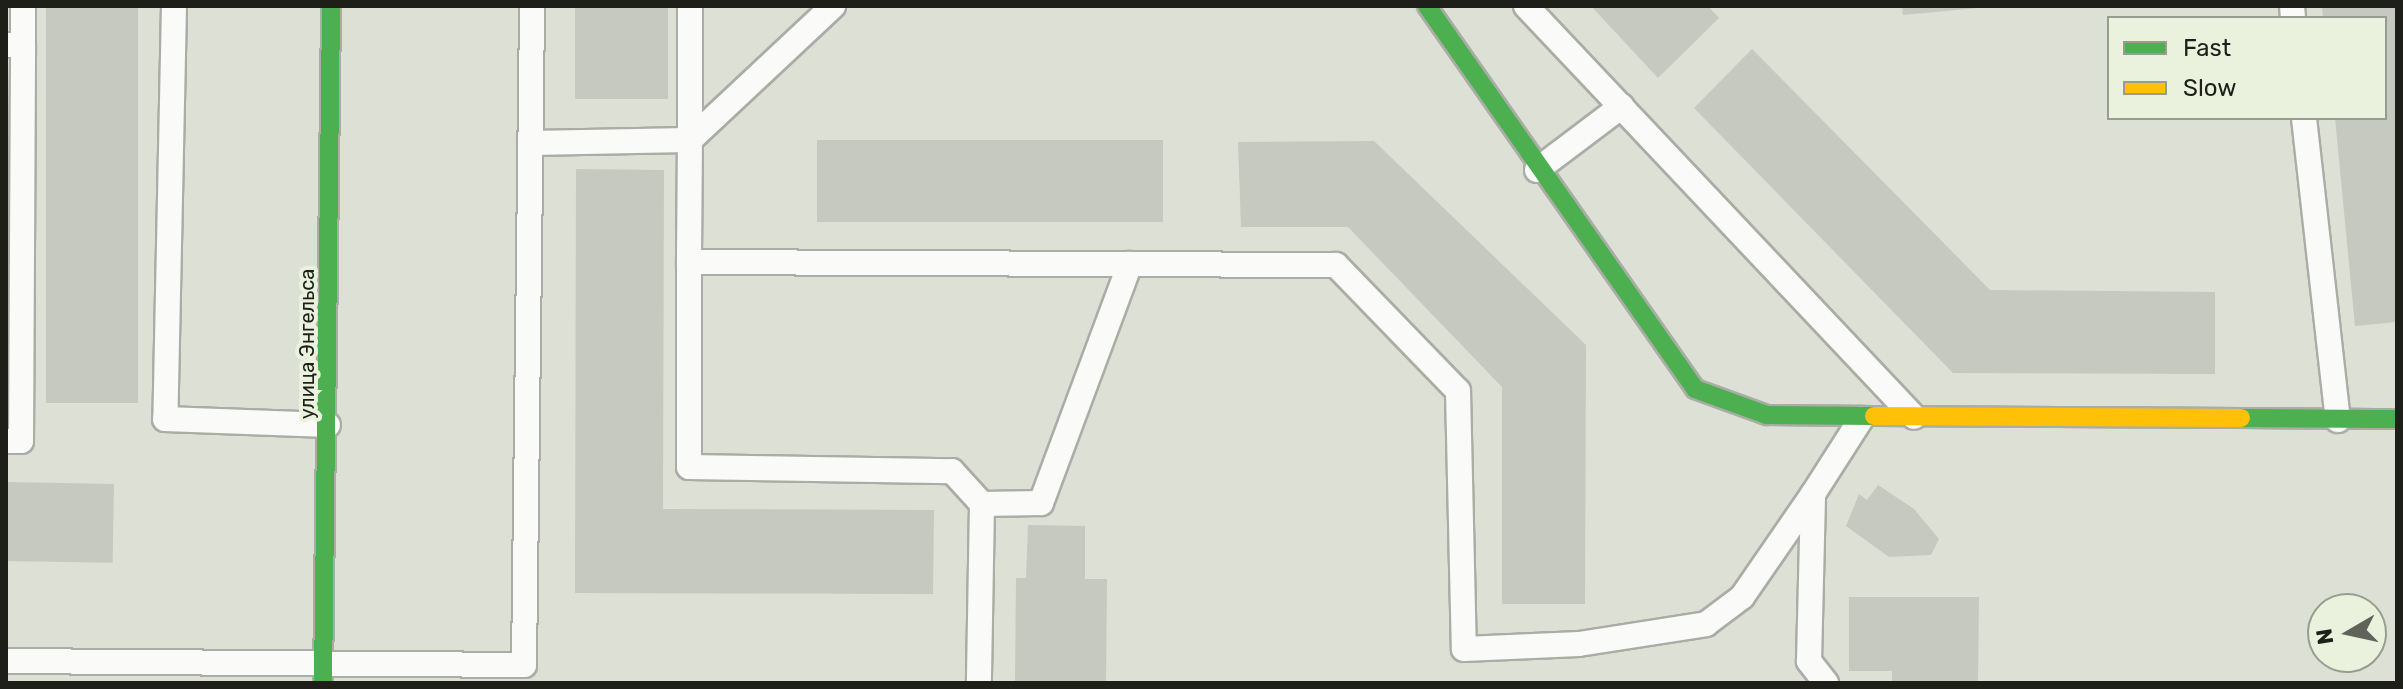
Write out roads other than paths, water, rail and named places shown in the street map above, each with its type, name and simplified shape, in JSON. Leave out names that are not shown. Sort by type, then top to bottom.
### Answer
[{"type":"street","name":"улица Энгельса","points":[[323,673],[331,6]]},
{"type":"street","points":[[1427,6],[1537,170],[1695,389],[1767,415],[1861,419],[2397,419]]},
{"type":"lane","points":[[6,441],[21,441],[14,45],[23,6]]},
{"type":"lane","points":[[174,6],[165,419],[328,425]]},
{"type":"lane","points":[[6,661],[323,673],[524,665],[532,6]]},
{"type":"lane","points":[[690,6],[689,467],[952,471],[982,504],[979,683]]},
{"type":"lane","points":[[530,143],[690,140],[833,6]]},
{"type":"lane","points":[[1526,6],[1914,417]]},
{"type":"lane","points":[[1537,170],[1622,106]]},
{"type":"lane","points":[[2304,120],[2338,420]]},
{"type":"lane","points":[[689,262],[1336,265],[1458,391],[1464,649],[1579,644],[1706,624],[1742,597],[1861,419]]},
{"type":"lane","points":[[982,504],[1041,503],[1130,264]]},
{"type":"lane","points":[[1813,494],[1809,661],[1826,683]]}]
